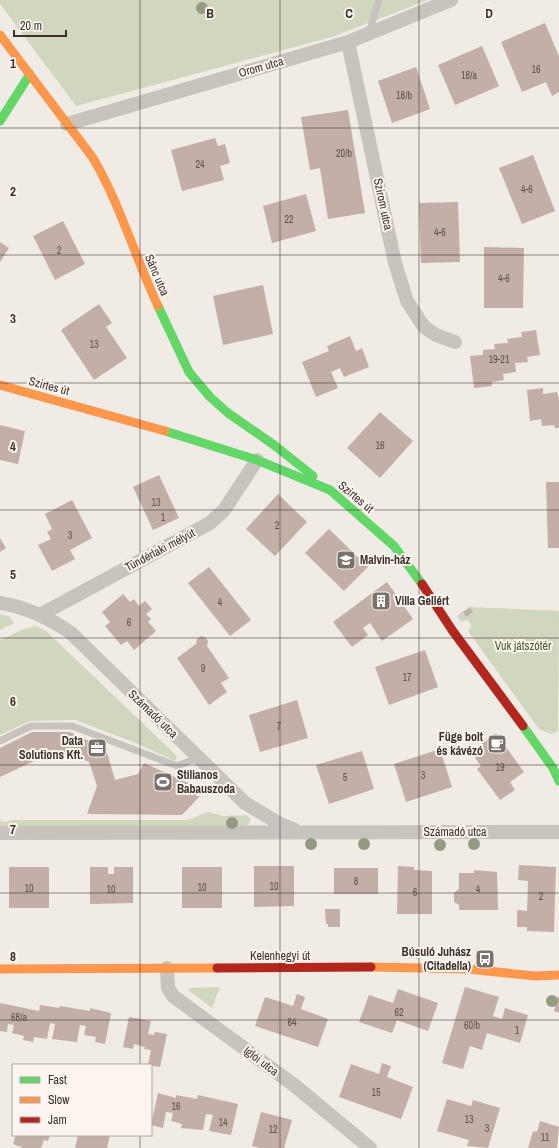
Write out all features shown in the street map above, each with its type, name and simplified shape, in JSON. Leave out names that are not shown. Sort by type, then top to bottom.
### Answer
[{"type":"street","name":"Orom utca","points":[[67,124],[348,42],[451,0]]},
{"type":"street","name":"Sánc utca","points":[[0,35],[93,158],[106,180],[141,269],[189,372],[210,397],[228,413],[274,445],[330,490]]},
{"type":"street","name":"Szirom utca","points":[[348,42],[396,263],[407,301],[424,327],[436,335],[455,342]]},
{"type":"street","points":[[0,121],[30,74]]},
{"type":"street","name":"Szirtes út","points":[[0,385],[121,418],[257,460],[330,490],[394,546],[417,575],[452,630],[557,769]]},
{"type":"street","name":"Tündérlaki mélyút","points":[[40,615],[210,523],[224,510],[257,460]]},
{"type":"street","name":"Számadó utca","points":[[0,603],[20,607],[40,615],[71,633],[245,803],[280,824],[303,833]]},
{"type":"street","name":"Számadó utca","points":[[0,833],[559,832]]},
{"type":"street","name":"Kelenhegyi út","points":[[0,968],[392,967],[468,969],[535,976],[559,975]]},
{"type":"street","name":"Iglói utca","points":[[167,968],[168,988],[173,996],[294,1085],[370,1148]]},
{"type":"lane","points":[[369,33],[379,0]]},
{"type":"lane","points":[[0,741],[31,726],[72,726],[177,766],[198,758]]},
{"type":"green space","points":[[0,0],[428,0],[332,37],[76,106],[0,4]]},
{"type":"green space","name":"Vuk játszótér","points":[[469,607],[559,611],[558,731],[551,734],[539,729],[468,631],[471,627],[470,622],[466,620],[461,622],[457,616]]},
{"type":"green space","points":[[0,614],[10,617],[14,623],[0,630]]},
{"type":"green space","points":[[36,626],[46,631],[177,756],[175,761],[136,743],[75,720],[30,721],[0,735],[0,640],[24,629]]},
{"type":"green space","points":[[208,812],[223,816],[246,815],[251,819],[248,825],[241,826],[0,827],[0,820],[5,822],[13,820],[188,820]]},
{"type":"green space","points":[[220,987],[212,1008],[188,990],[191,988]]},
{"type":"building","points":[[545,23],[559,56],[559,92],[552,96],[546,82],[522,92],[501,42]]},
{"type":"building","points":[[482,46],[499,86],[455,105],[438,65]]},
{"type":"building","points":[[416,67],[430,109],[392,123],[378,81]]},
{"type":"building","points":[[348,110],[365,213],[328,219],[320,168],[310,170],[301,117]]},
{"type":"building","points":[[215,138],[218,146],[225,144],[230,163],[220,166],[224,180],[182,191],[171,150]]},
{"type":"building","points":[[533,155],[555,211],[522,224],[499,168]]},
{"type":"building","points":[[306,194],[316,231],[272,243],[263,206]]},
{"type":"building","points":[[458,202],[460,262],[421,263],[419,203]]},
{"type":"building","points":[[63,221],[85,264],[55,280],[33,236]]},
{"type":"building","points":[[0,242],[9,248],[0,262]]},
{"type":"building","points":[[484,247],[524,248],[523,308],[484,308]]},
{"type":"building","points":[[263,285],[273,334],[223,345],[213,296]]},
{"type":"building","points":[[99,304],[112,323],[106,327],[127,358],[94,380],[61,330]]},
{"type":"building","points":[[536,330],[540,355],[527,357],[528,362],[515,363],[516,372],[503,374],[504,380],[492,382],[492,386],[474,388],[470,356],[483,355],[483,350],[495,349],[494,344],[508,343],[507,339],[522,337],[521,332]]},
{"type":"building","points":[[350,336],[356,351],[362,348],[369,367],[344,377],[340,368],[331,372],[338,388],[316,397],[302,362],[329,351],[327,346]]},
{"type":"building","points":[[543,388],[543,394],[557,392],[559,399],[559,428],[555,428],[554,425],[542,426],[541,419],[530,421],[527,390]]},
{"type":"building","points":[[380,412],[413,441],[380,478],[347,448]]},
{"type":"building","points":[[0,425],[25,431],[18,464],[0,460]]},
{"type":"building","points":[[159,475],[179,518],[153,530],[133,487]]},
{"type":"building","points":[[546,482],[559,482],[559,548],[548,548]]},
{"type":"building","points":[[278,494],[307,522],[275,556],[246,529]]},
{"type":"building","points":[[72,500],[92,538],[70,550],[75,559],[52,571],[38,545],[51,539],[47,532],[52,529],[45,514]]},
{"type":"building","points":[[329,529],[368,567],[344,591],[305,553]]},
{"type":"building","points":[[0,538],[6,548],[0,552]]},
{"type":"building","points":[[209,567],[251,620],[230,636],[188,583]]},
{"type":"building","name":"Villa Gellért","points":[[387,582],[413,619],[382,641],[370,623],[363,628],[368,635],[352,647],[333,622]]},
{"type":"building","points":[[123,594],[130,602],[134,599],[139,606],[145,601],[152,609],[146,614],[151,619],[148,622],[156,631],[134,650],[127,641],[121,645],[105,626],[110,622],[102,612]]},
{"type":"building","points":[[470,608],[473,612],[466,617],[463,612]]},
{"type":"building","points":[[201,636],[205,637],[208,641],[207,646],[229,678],[221,683],[227,692],[209,705],[177,658],[196,644],[197,639]]},
{"type":"building","points":[[425,650],[438,687],[389,705],[375,667]]},
{"type":"building","points":[[297,700],[308,738],[260,752],[249,715]]},
{"type":"building","points":[[32,732],[70,732],[106,749],[115,780],[138,774],[144,763],[197,787],[196,796],[200,796],[182,815],[87,814],[97,786],[89,762],[76,756],[47,755],[0,777],[0,748]]},
{"type":"building","points":[[496,733],[524,772],[510,782],[515,790],[500,800],[477,769],[481,766],[471,752]]},
{"type":"building","points":[[440,749],[452,787],[406,802],[394,764]]},
{"type":"building","points":[[362,751],[374,789],[329,804],[316,765]]},
{"type":"building","points":[[519,865],[556,867],[554,932],[527,931],[527,927],[517,927],[517,910],[527,911],[528,881],[518,880]]},
{"type":"building","points":[[254,866],[294,866],[294,906],[254,907]]},
{"type":"building","points":[[398,866],[414,867],[414,870],[432,871],[432,914],[397,914]]},
{"type":"building","points":[[9,867],[49,867],[49,908],[9,908]]},
{"type":"building","points":[[90,867],[108,867],[108,874],[114,874],[114,867],[133,867],[133,903],[90,904]]},
{"type":"building","points":[[182,867],[222,867],[222,908],[182,908]]},
{"type":"building","points":[[334,868],[378,868],[378,894],[334,894]]},
{"type":"building","points":[[474,870],[497,872],[498,910],[459,910],[459,905],[454,902],[454,893],[459,889],[459,873],[474,873]]},
{"type":"building","points":[[325,909],[340,909],[340,927],[328,927],[328,924],[326,924]]},
{"type":"building","points":[[465,987],[499,997],[493,1016],[502,1019],[505,1008],[528,1015],[520,1043],[487,1033],[482,1050],[470,1046],[463,1069],[442,1063]]},
{"type":"building","points":[[398,989],[438,1003],[428,1031],[397,1020],[392,1033],[359,1022],[369,995],[393,1003]]},
{"type":"building","points":[[297,994],[305,997],[301,1009],[328,1019],[318,1047],[255,1026],[265,997],[293,1006]]},
{"type":"building","points":[[559,996],[559,1013],[554,1011]]},
{"type":"building","points":[[0,1003],[39,1011],[40,1005],[59,1008],[60,1006],[90,1011],[90,1008],[111,1013],[105,1044],[95,1042],[96,1037],[84,1035],[86,1026],[80,1025],[77,1042],[52,1039],[55,1024],[50,1023],[47,1039],[34,1037],[33,1042],[23,1040],[24,1036],[12,1033],[14,1025],[8,1024],[7,1032],[0,1031]]},
{"type":"building","points":[[129,1017],[151,1021],[148,1034],[154,1035],[155,1032],[167,1034],[160,1067],[148,1064],[151,1050],[144,1049],[145,1047],[134,1044],[133,1049],[123,1047]]},
{"type":"building","points":[[382,1063],[391,1066],[387,1077],[413,1087],[401,1119],[339,1097],[351,1064],[379,1074]]},
{"type":"building","points":[[158,1093],[176,1098],[176,1095],[197,1099],[198,1095],[238,1104],[231,1135],[209,1131],[213,1115],[206,1114],[203,1130],[181,1128],[182,1124],[171,1121],[173,1113],[166,1112],[163,1128],[152,1125]]},
{"type":"building","points":[[447,1099],[471,1106],[473,1100],[500,1108],[488,1148],[467,1146],[469,1140],[437,1131]]},
{"type":"building","points":[[261,1112],[292,1120],[284,1148],[260,1148],[252,1146]]},
{"type":"building","points":[[540,1121],[559,1127],[557,1148],[528,1148],[533,1131],[537,1132]]},
{"type":"building","points":[[16,1136],[50,1136],[48,1141],[44,1140],[41,1148],[23,1148],[13,1144]]},
{"type":"building","points":[[78,1136],[110,1136],[107,1148],[75,1148]]},
{"type":"traffic: fast","points":[[0,121],[30,74]]},
{"type":"traffic: fast","points":[[158,306],[189,372],[210,397],[228,413],[274,445],[313,476]]},
{"type":"traffic: fast","points":[[165,431],[257,460],[330,490],[394,546],[422,584]]},
{"type":"traffic: fast","points":[[523,726],[553,768],[559,781]]},
{"type":"traffic: slow","points":[[0,35],[93,158],[103,176],[119,212],[158,306]]},
{"type":"traffic: slow","points":[[0,385],[165,431]]},
{"type":"traffic: slow","points":[[371,967],[468,969],[535,976],[559,975]]},
{"type":"traffic: slow","points":[[0,969],[217,968]]},
{"type":"traffic: jam","points":[[422,584],[452,630],[523,726]]},
{"type":"traffic: jam","points":[[217,968],[371,967]]},
{"type":"place","name":"Malvin-ház","points":[[346,560]]},
{"type":"place","name":"Villa Gellért","points":[[381,601]]},
{"type":"place","name":"Füge bolt és kávézó","points":[[497,744]]},
{"type":"place","name":"Data Solutions Kft.","points":[[97,748]]},
{"type":"place","name":"Stilianos Babauszoda","points":[[163,782]]},
{"type":"place","name":"Búsuló Juhász (Citadella)","points":[[485,959]]}]
